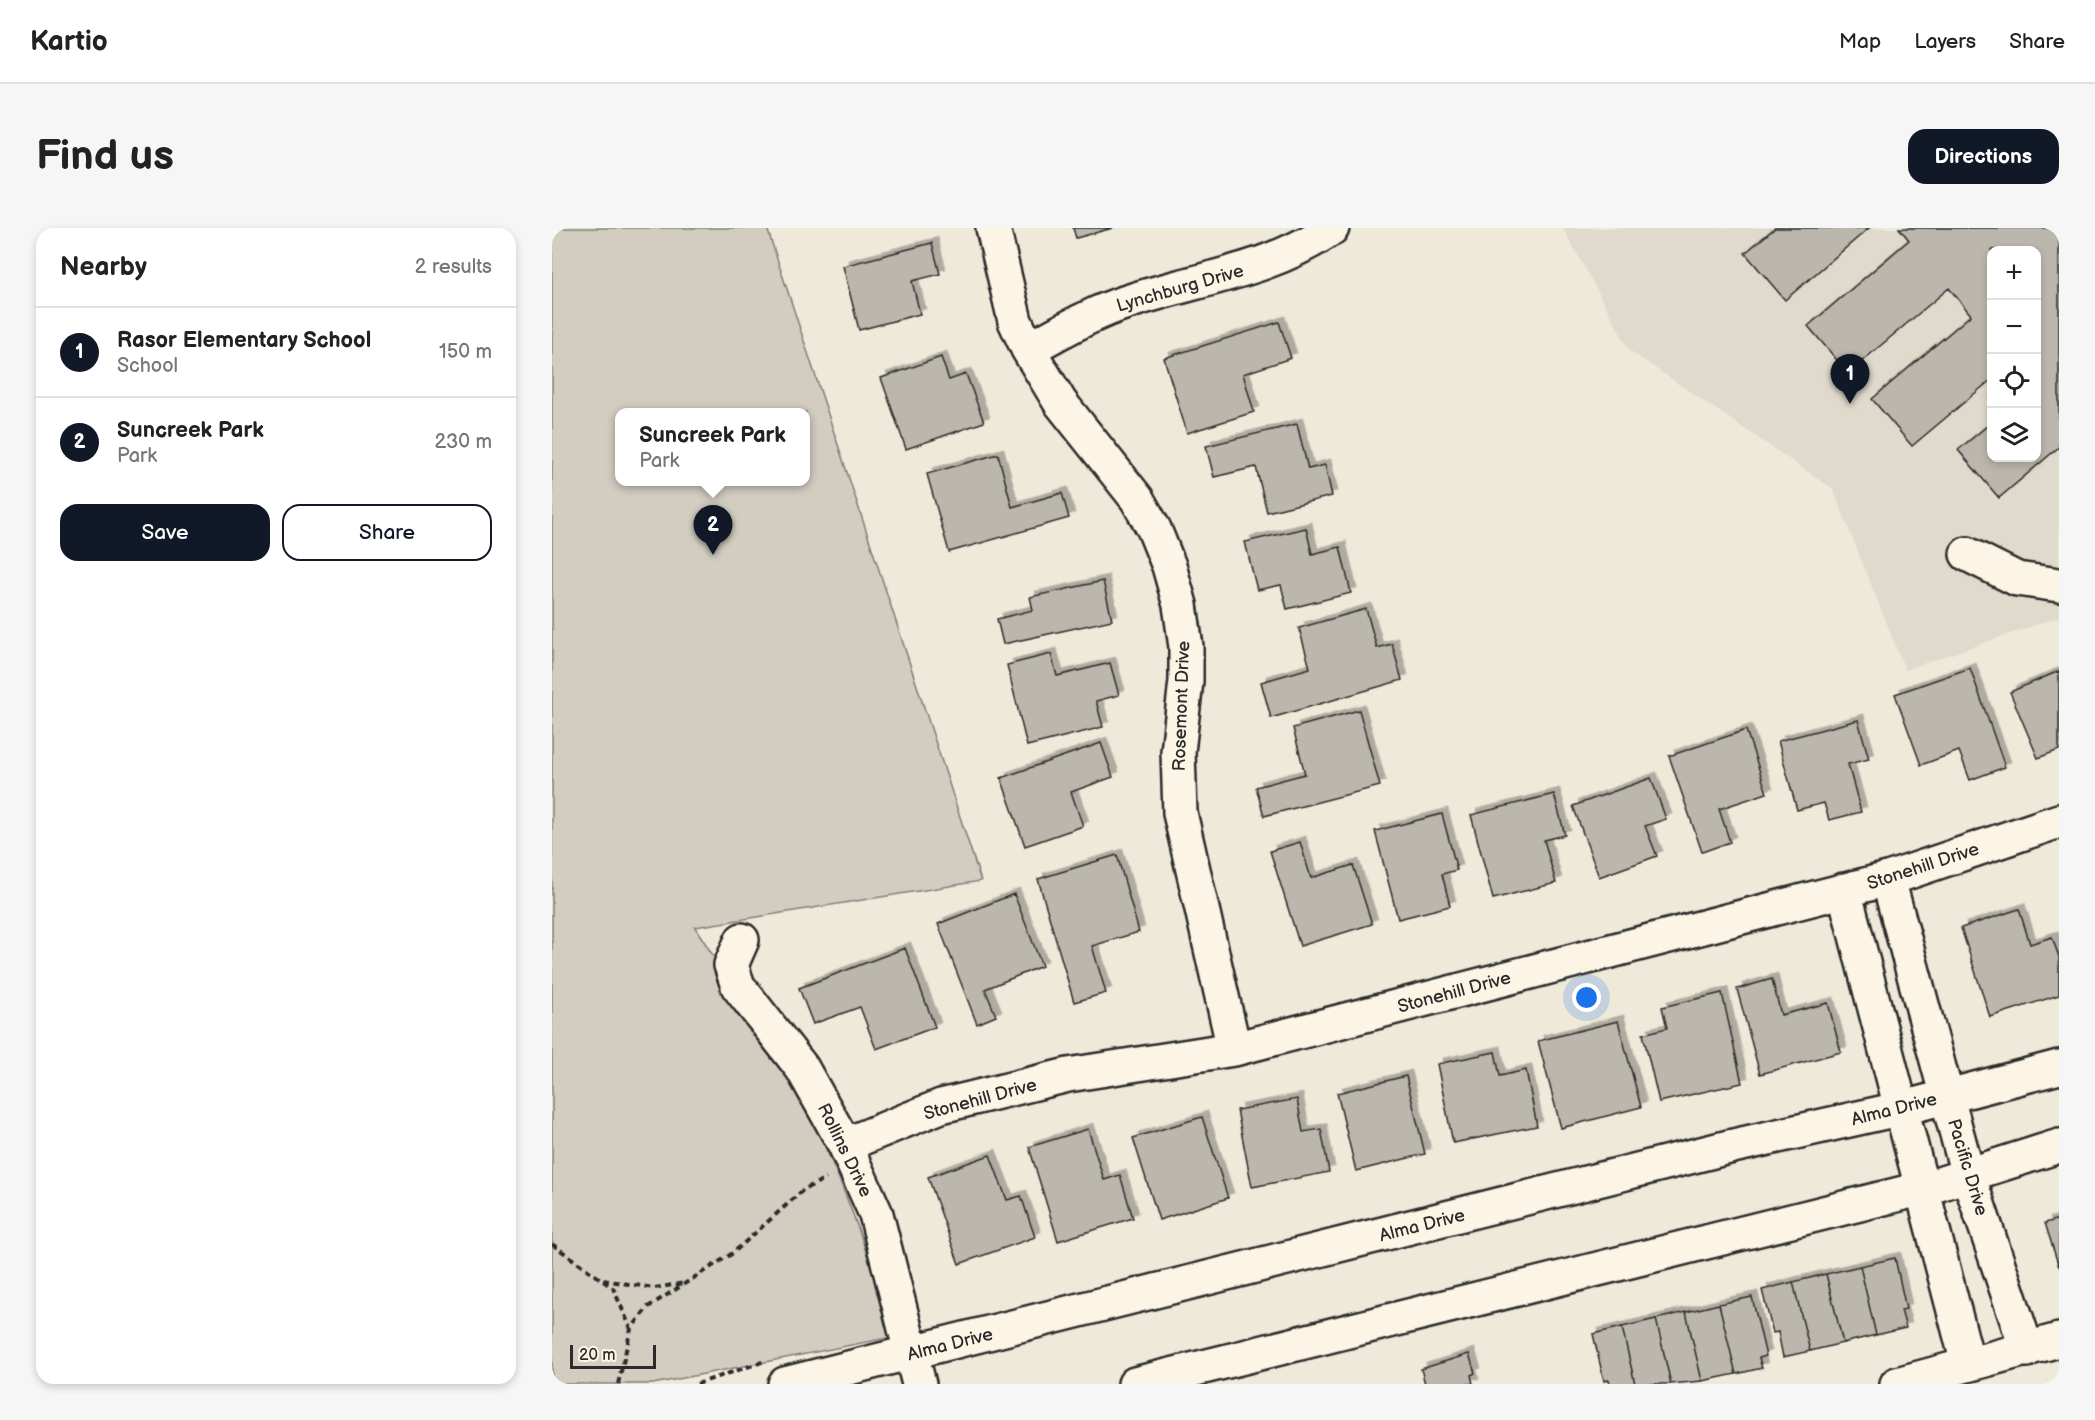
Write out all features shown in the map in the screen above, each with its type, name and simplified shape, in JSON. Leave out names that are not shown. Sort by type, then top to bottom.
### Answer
[{"type":"street","name":"Rosemont Drive","points":[[993,228],[1015,321],[1028,349],[1060,402],[1137,499],[1154,529],[1172,576],[1180,605],[1186,648],[1186,681],[1178,752],[1180,813],[1234,1049]]},
{"type":"street","name":"Lynchburg Drive","points":[[1028,349],[1099,311],[1256,266],[1294,250],[1332,228]]},
{"type":"street","points":[[1967,554],[2017,579],[2059,585]]},
{"type":"street","name":"Stonehill Drive","points":[[849,1155],[941,1106],[1057,1078],[1234,1049],[1888,879],[2059,821]]},
{"type":"street","name":"Pacific Drive","points":[[1888,879],[1968,1175],[2027,1350]]},
{"type":"street","points":[[1845,890],[1968,1364]]},
{"type":"street","name":"Rollins Drive","points":[[742,940],[731,965],[738,986],[802,1068],[849,1155],[876,1214],[915,1369]]},
{"type":"street","name":"Alma Drive","points":[[785,1384],[915,1369],[1733,1146],[1903,1108],[2059,1067]]},
{"type":"street","points":[[1136,1384],[1922,1188],[2059,1146]]},
{"type":"street","points":[[1897,1384],[2059,1341]]},
{"type":"path","points":[[618,1384],[631,1329],[648,1307],[733,1253],[803,1190],[849,1155]]},
{"type":"path","points":[[552,1244],[613,1288],[631,1329]]},
{"type":"path","points":[[600,1280],[654,1288],[688,1282]]},
{"type":"path","points":[[697,1384],[739,1370]]},
{"type":"shaded area","points":[[552,228],[767,228],[981,881],[695,927],[774,1052],[828,1153],[853,1213],[892,1337],[653,1384],[552,1384]]},
{"type":"shaded area","points":[[1563,228],[2059,228],[2059,617],[1905,670],[1833,489],[1630,351]]},
{"type":"building","points":[[1073,228],[1113,228],[1076,238]]},
{"type":"building","points":[[1775,228],[1869,228],[1785,300],[1745,253]]},
{"type":"building","points":[[1899,228],[2059,228],[2059,447],[1999,498],[1958,450],[1987,426],[1987,462],[2041,462],[2041,246],[1987,246],[1987,383],[1912,446],[1872,399],[1971,315],[1949,288],[1848,373],[1808,326],[1909,240]]},
{"type":"building","points":[[932,243],[940,274],[912,281],[920,314],[859,330],[843,266]]},
{"type":"building","points":[[1279,322],[1291,358],[1243,374],[1254,412],[1187,433],[1164,358]]},
{"type":"building","points":[[941,357],[949,380],[966,374],[984,422],[906,449],[881,378]]},
{"type":"building","points":[[1297,424],[1308,469],[1325,465],[1332,496],[1267,512],[1256,467],[1214,477],[1206,446]]},
{"type":"building","points":[[998,454],[1012,507],[1062,493],[1069,518],[949,552],[927,474]]},
{"type":"building","points":[[1306,528],[1312,554],[1340,547],[1351,593],[1287,609],[1281,585],[1257,590],[1245,542]]},
{"type":"building","points":[[1103,581],[1112,620],[1003,644],[997,619],[1033,610],[1030,597]]},
{"type":"building","points":[[1366,609],[1377,648],[1392,644],[1402,680],[1271,718],[1261,682],[1310,668],[1299,628]]},
{"type":"building","points":[[1051,654],[1057,676],[1110,663],[1119,695],[1096,701],[1103,727],[1027,746],[1007,665]]},
{"type":"building","points":[[1970,668],[2005,767],[1970,780],[1959,751],[1921,765],[1895,694]]},
{"type":"building","points":[[2059,671],[2059,750],[2038,758],[2010,692]]},
{"type":"building","points":[[1359,710],[1380,786],[1264,816],[1256,787],[1305,774],[1293,728]]},
{"type":"building","points":[[1858,720],[1869,759],[1848,764],[1861,812],[1829,820],[1824,803],[1797,810],[1778,741]]},
{"type":"building","points":[[1746,730],[1767,793],[1719,809],[1730,842],[1702,852],[1669,756]]},
{"type":"building","points":[[1101,743],[1113,777],[1071,792],[1083,826],[1025,846],[1001,778]]},
{"type":"building","points":[[1651,778],[1666,819],[1645,826],[1657,856],[1599,877],[1573,806]]},
{"type":"building","points":[[1554,794],[1565,835],[1544,840],[1556,883],[1493,899],[1471,815]]},
{"type":"building","points":[[1442,814],[1457,870],[1442,874],[1450,906],[1398,919],[1375,831]]},
{"type":"building","points":[[1300,842],[1311,878],[1353,865],[1372,924],[1300,946],[1270,851]]},
{"type":"building","points":[[1117,855],[1139,932],[1092,946],[1106,993],[1074,1002],[1038,879]]},
{"type":"building","points":[[1014,894],[1042,966],[985,989],[996,1016],[977,1024],[938,924]]},
{"type":"building","points":[[2019,909],[2030,944],[2052,937],[2059,957],[2059,995],[1990,1017],[1961,928]]},
{"type":"building","points":[[905,948],[935,1027],[876,1049],[860,1007],[813,1024],[799,988]]},
{"type":"building","points":[[1772,979],[1781,1015],[1828,1003],[1841,1052],[1760,1074],[1737,989]]},
{"type":"building","points":[[1722,993],[1742,1083],[1659,1102],[1643,1034],[1667,1028],[1662,1007]]},
{"type":"building","points":[[1618,1021],[1641,1107],[1561,1128],[1538,1041]]},
{"type":"building","points":[[1495,1052],[1500,1076],[1526,1070],[1537,1126],[1453,1143],[1437,1064]]},
{"type":"building","points":[[1406,1076],[1425,1154],[1356,1171],[1337,1093]]},
{"type":"building","points":[[1297,1099],[1303,1132],[1321,1129],[1329,1172],[1252,1187],[1237,1110]]},
{"type":"building","points":[[1202,1117],[1228,1198],[1159,1220],[1133,1138]]},
{"type":"building","points":[[1088,1129],[1104,1180],[1120,1175],[1133,1218],[1058,1241],[1029,1147]]},
{"type":"building","points":[[990,1155],[1007,1200],[1021,1196],[1035,1237],[959,1264],[928,1177]]},
{"type":"building","points":[[2059,1219],[2059,1267],[2045,1223]]},
{"type":"building","points":[[1895,1258],[1906,1309],[1901,1310],[1906,1328],[1876,1335],[1860,1266]]},
{"type":"building","points":[[1860,1266],[1876,1335],[1843,1343],[1826,1274]]},
{"type":"building","points":[[1826,1274],[1843,1343],[1810,1351],[1793,1282]]},
{"type":"building","points":[[1793,1282],[1810,1351],[1783,1357],[1778,1332],[1773,1333],[1762,1290]]},
{"type":"building","points":[[1752,1297],[1766,1356],[1759,1358],[1762,1368],[1736,1374],[1719,1304]]},
{"type":"building","points":[[1719,1304],[1736,1374],[1702,1381],[1686,1312]]},
{"type":"building","points":[[1686,1312],[1702,1381],[1671,1384],[1656,1319]]},
{"type":"building","points":[[1656,1319],[1671,1384],[1635,1384],[1622,1327]]},
{"type":"building","points":[[1622,1327],[1635,1384],[1610,1384],[1609,1380],[1604,1381],[1593,1334]]},
{"type":"building","points":[[1469,1354],[1475,1373],[1471,1375],[1473,1384],[1425,1384],[1421,1369]]},
{"type":"place","name":"Rasor Elementary School","points":[[1850,404]]},
{"type":"place","name":"Suncreek Park","points":[[713,555]]}]
